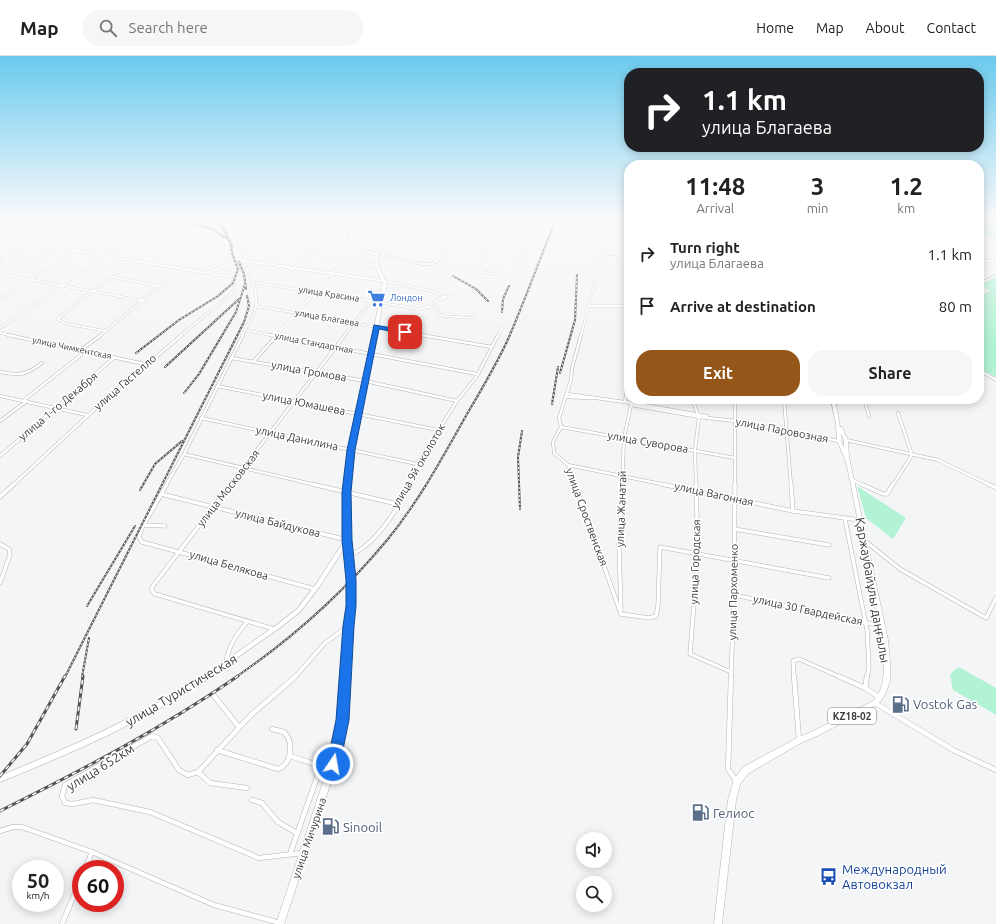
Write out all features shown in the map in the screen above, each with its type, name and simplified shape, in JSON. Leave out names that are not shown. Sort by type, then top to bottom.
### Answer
[{"type":"main road","points":[[376,260],[377,266],[385,283]]},
{"type":"main road","points":[[401,260],[421,264],[434,263],[436,260]]},
{"type":"main road","points":[[984,282],[996,276]]},
{"type":"main road","name":"улица Мичурина","points":[[280,924],[332,769],[342,720],[348,626],[351,606],[346,492],[351,450],[385,283]]},
{"type":"main road","name":"Қаржаубайұлы даңғылы","points":[[834,404],[852,480],[882,626],[887,673],[885,687],[878,701]]},
{"type":"main road","name":"KZ18-02","points":[[718,924],[732,800],[737,782],[746,770],[799,740],[815,734],[878,701]]},
{"type":"street","points":[[17,260],[33,262]]},
{"type":"street","points":[[10,276],[37,260]]},
{"type":"street","points":[[0,299],[60,260]]},
{"type":"street","points":[[0,328],[101,260]]},
{"type":"street","points":[[126,260],[231,277]]},
{"type":"street","points":[[165,526],[143,525],[184,454],[256,306],[256,290],[245,260]]},
{"type":"street","points":[[207,273],[245,260],[332,273],[431,291],[444,297]]},
{"type":"street","points":[[286,275],[303,260]]},
{"type":"street","points":[[252,362],[332,273],[347,260],[377,266]]},
{"type":"street","points":[[483,260],[476,272],[507,276],[512,275],[520,260]]},
{"type":"street","name":"улица Сроственская","points":[[601,260],[572,368],[572,380],[559,418],[561,427],[553,442],[554,453],[568,465],[621,614]]},
{"type":"street","points":[[105,331],[68,324],[59,320],[61,316],[93,291],[135,261]]},
{"type":"street","points":[[984,261],[996,262]]},
{"type":"street","points":[[355,272],[364,263]]},
{"type":"street","points":[[599,264],[624,269]]},
{"type":"street","name":"улица Гастелло","points":[[0,497],[87,415],[145,364],[230,295],[235,288],[227,265]]},
{"type":"street","points":[[81,350],[144,301],[164,282],[172,281],[186,270]]},
{"type":"street","points":[[0,274],[144,301]]},
{"type":"street","points":[[112,277],[159,286]]},
{"type":"street","name":"улица Красина","points":[[253,282],[418,309],[428,307]]},
{"type":"street","name":"улица Московская","points":[[274,629],[155,594],[152,591],[152,586],[385,283]]},
{"type":"street","points":[[428,307],[444,297],[453,294]]},
{"type":"street","name":"улица Благаева","points":[[256,306],[492,347]]},
{"type":"street","points":[[589,306],[624,306]]},
{"type":"street","points":[[428,307],[436,309],[440,315],[443,316],[472,318]]},
{"type":"street","name":"улица 9й околоток","points":[[348,556],[362,549],[386,522],[414,475],[417,464],[457,401],[464,395],[477,374],[502,328],[501,326]]},
{"type":"street","name":"улица Стандартная","points":[[245,330],[477,374]]},
{"type":"street","name":"улица Чимкентская","points":[[0,333],[145,364]]},
{"type":"street","points":[[0,421],[86,351]]},
{"type":"street","name":"улица 1-го Декабря","points":[[0,456],[116,357]]},
{"type":"street","name":"улица Громова","points":[[231,358],[365,381],[457,401]]},
{"type":"street","points":[[0,372],[24,376],[42,363]]},
{"type":"street","points":[[984,373],[996,380]]},
{"type":"street","name":"улица Юмашева","points":[[217,386],[438,430]]},
{"type":"street","name":"улица Паровозная","points":[[566,395],[624,402]]},
{"type":"street","points":[[0,396],[87,415]]},
{"type":"street","name":"улица Паровозная","points":[[632,404],[843,440],[938,460],[996,488]]},
{"type":"street","name":"улица Жанатай","points":[[621,614],[619,544],[622,475],[624,438],[632,404]]},
{"type":"street","name":"улица Городская","points":[[694,404],[698,416],[696,450],[698,553],[690,654],[731,672]]},
{"type":"street","name":"улица Пархоменко","points":[[735,404],[734,595],[728,769],[737,782]]},
{"type":"street","points":[[784,404],[785,430],[793,511]]},
{"type":"street","points":[[865,404],[869,416]]},
{"type":"street","points":[[852,480],[883,494],[887,494],[912,455],[898,413]]},
{"type":"street","name":"улица Данилина","points":[[201,418],[417,464]]},
{"type":"street","name":"улица Суворова","points":[[561,427],[734,458]]},
{"type":"street","points":[[184,454],[397,504]]},
{"type":"street","name":"улица Вагонная","points":[[568,465],[793,511],[860,520]]},
{"type":"street","name":"улица Байдукова","points":[[161,494],[347,540]]},
{"type":"street","points":[[846,519],[867,630],[869,668],[865,688]]},
{"type":"street","name":"улица Белякова","points":[[143,525],[138,537],[142,542],[180,551],[315,589]]},
{"type":"street","points":[[734,529],[829,544]]},
{"type":"street","points":[[864,539],[900,569],[986,618],[996,598]]},
{"type":"street","name":"улица Туристическая","points":[[0,779],[101,736],[170,699],[226,664],[297,611],[315,589],[347,540]]},
{"type":"street","points":[[0,544],[9,549],[10,555],[0,584]]},
{"type":"street","points":[[621,614],[649,618],[656,616],[658,605],[660,547],[829,578]]},
{"type":"street","name":"улица 30 Гвардейская","points":[[734,595],[882,626]]},
{"type":"street","points":[[226,664],[230,649],[240,630],[248,621]]},
{"type":"street","points":[[247,788],[210,783],[198,772],[239,727],[269,698],[296,676],[320,646],[335,633],[348,626]]},
{"type":"street","points":[[799,740],[793,661],[799,659],[865,688],[878,701],[955,751],[996,770]]},
{"type":"street","points":[[214,696],[239,727]]},
{"type":"street","points":[[217,750],[281,769],[286,766],[290,756],[289,737],[285,732],[272,729]]},
{"type":"street","name":"улица 652км","points":[[198,772],[188,775],[179,770],[158,738],[152,736],[65,786],[61,792],[62,798],[65,803],[73,804],[93,800],[150,812],[259,858],[303,853]]},
{"type":"street","points":[[290,756],[332,769]]},
{"type":"street","points":[[290,854],[321,766]]},
{"type":"street","points":[[252,800],[262,803],[278,822],[297,833]]},
{"type":"street","points":[[0,831],[13,827],[22,828],[92,852],[214,905],[280,924]]},
{"type":"street","points":[[89,860],[92,852]]},
{"type":"street","points":[[62,924],[72,900]]},
{"type":"green space","points":[[996,277],[996,377],[984,371],[984,294],[990,291],[984,287],[984,282]]},
{"type":"green space","points":[[857,486],[906,518],[893,539],[866,518]]},
{"type":"green space","points":[[959,667],[996,688],[996,715],[953,690],[950,675]]},
{"type":"railway","points":[[136,353],[179,320],[218,296],[233,283],[238,269],[234,260]]},
{"type":"railway","points":[[236,677],[298,630],[336,596],[371,559],[410,509],[440,462],[499,357],[509,337],[540,260]]},
{"type":"railway","points":[[239,262],[244,274],[246,289]]},
{"type":"railway","points":[[560,373],[575,320],[577,275]]},
{"type":"railway","points":[[453,276],[476,289],[488,301]]},
{"type":"railway","points":[[184,393],[199,374],[236,312],[245,284]]},
{"type":"railway","points":[[502,312],[503,299],[509,286]]},
{"type":"railway","points":[[65,677],[244,322],[249,306],[247,296]]},
{"type":"railway","points":[[165,367],[239,299]]},
{"type":"railway","points":[[552,404],[558,367]]},
{"type":"railway","points":[[520,509],[518,457],[522,431]]},
{"type":"railway","points":[[140,490],[155,464],[182,441]]},
{"type":"railway","points":[[87,606],[135,526]]},
{"type":"railway","points":[[82,677],[89,638]]},
{"type":"railway","points":[[0,776],[27,744],[65,676]]},
{"type":"railway","points":[[76,729],[83,676]]},
{"type":"railway","points":[[0,811],[122,748],[181,713],[238,676]]},
{"type":"place","name":"Лондон","points":[[377,298]]},
{"type":"place","name":"Vostok Gas","points":[[900,704]]},
{"type":"place","name":"Гелиос","points":[[700,813]]},
{"type":"place","name":"Sinooil","points":[[330,827]]},
{"type":"place","name":"Международный Автовокзал","points":[[829,876]]},
{"type":"route","points":[[333,764],[342,725],[348,648],[348,626],[351,606],[346,492],[351,450],[376,327],[405,332]]}]
